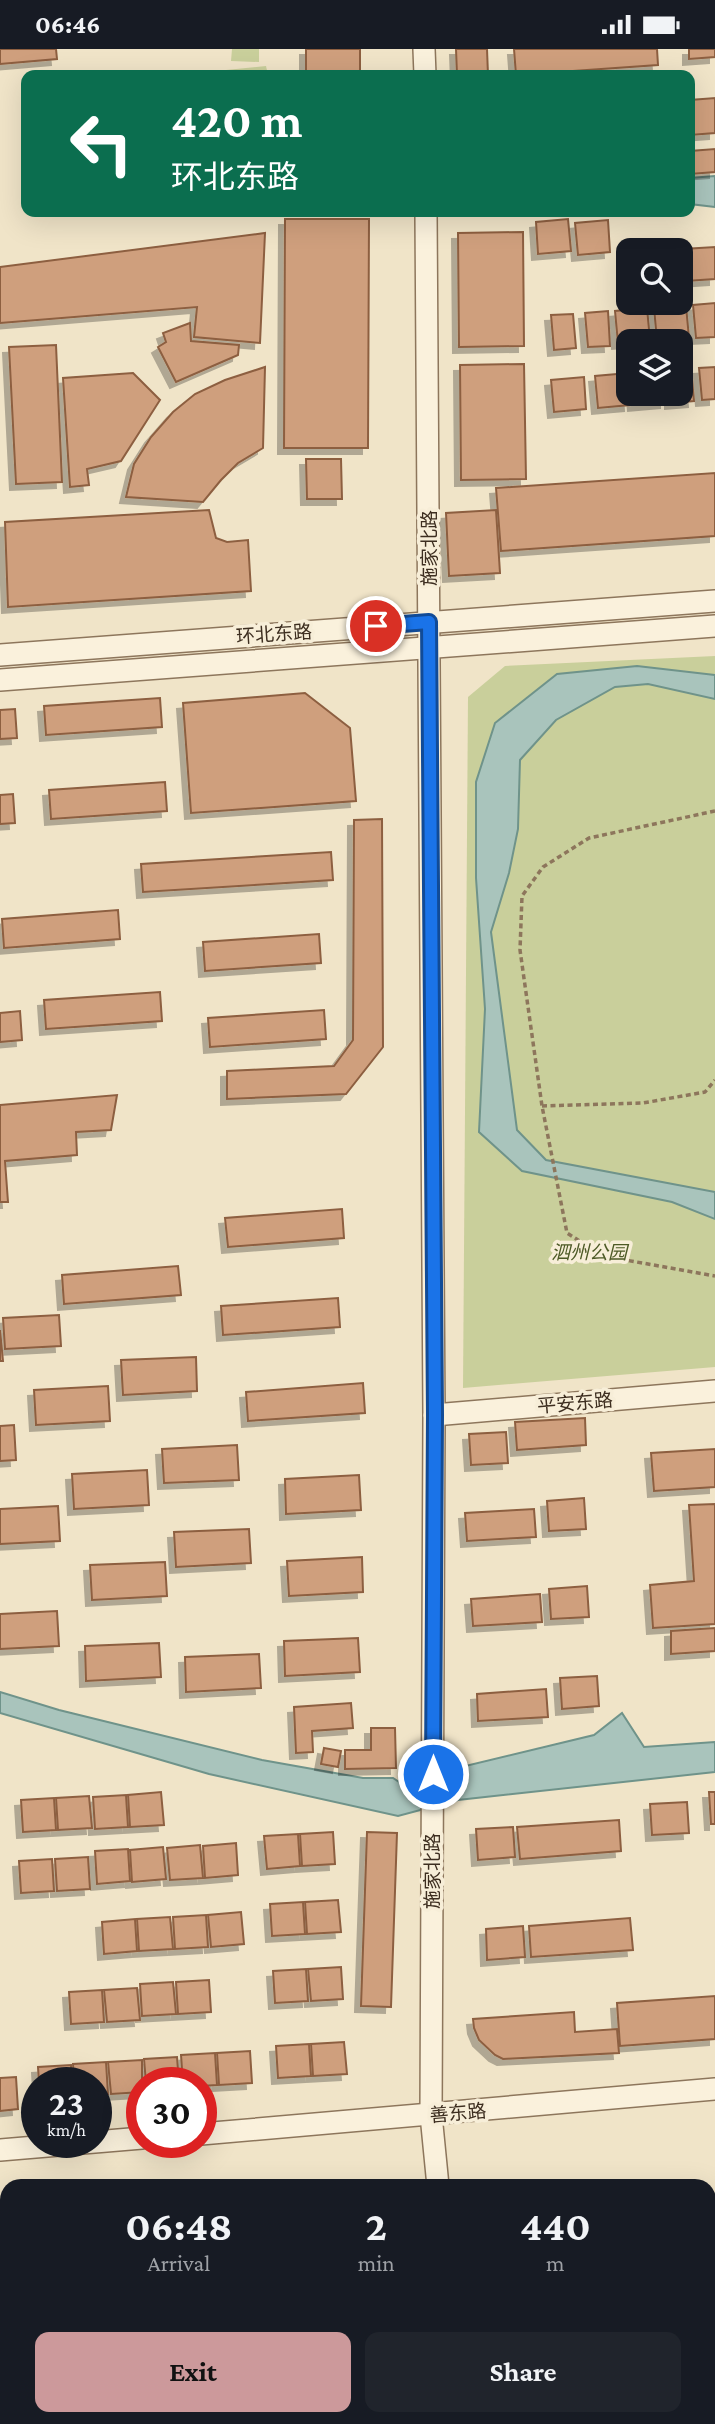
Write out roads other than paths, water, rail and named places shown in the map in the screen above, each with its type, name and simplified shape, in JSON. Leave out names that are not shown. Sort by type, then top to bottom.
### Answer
[{"type":"street","points":[[424,49],[425,70]]},
{"type":"street","name":"施家北路","points":[[426,217],[435,1415],[431,2115],[437,2179]]},
{"type":"street","name":"环北东路","points":[[0,655],[715,601]]},
{"type":"street","name":"环北东路","points":[[0,680],[715,626]]},
{"type":"street","name":"平安东路","points":[[435,1415],[715,1391]]},
{"type":"street","name":"善东路","points":[[217,2133],[715,2089]]},
{"type":"street","points":[[0,2150],[126,2140]]},
{"type":"water","points":[[715,176],[715,207],[695,205],[695,178]]},
{"type":"water","points":[[637,666],[715,675],[715,699],[648,684],[615,687],[556,720],[520,760],[518,829],[509,873],[491,932],[517,1130],[546,1160],[715,1192],[715,1219],[672,1202],[522,1171],[479,1132],[485,1009],[476,878],[476,782],[495,723],[557,674]]},
{"type":"water","points":[[0,1692],[59,1710],[262,1760],[363,1778],[393,1778],[399,1782],[594,1735],[622,1713],[644,1747],[715,1742],[715,1772],[458,1800],[398,1816],[209,1774],[0,1713]]},
{"type":"park label","name":"泗州公园","points":[[589,1252]]}]
